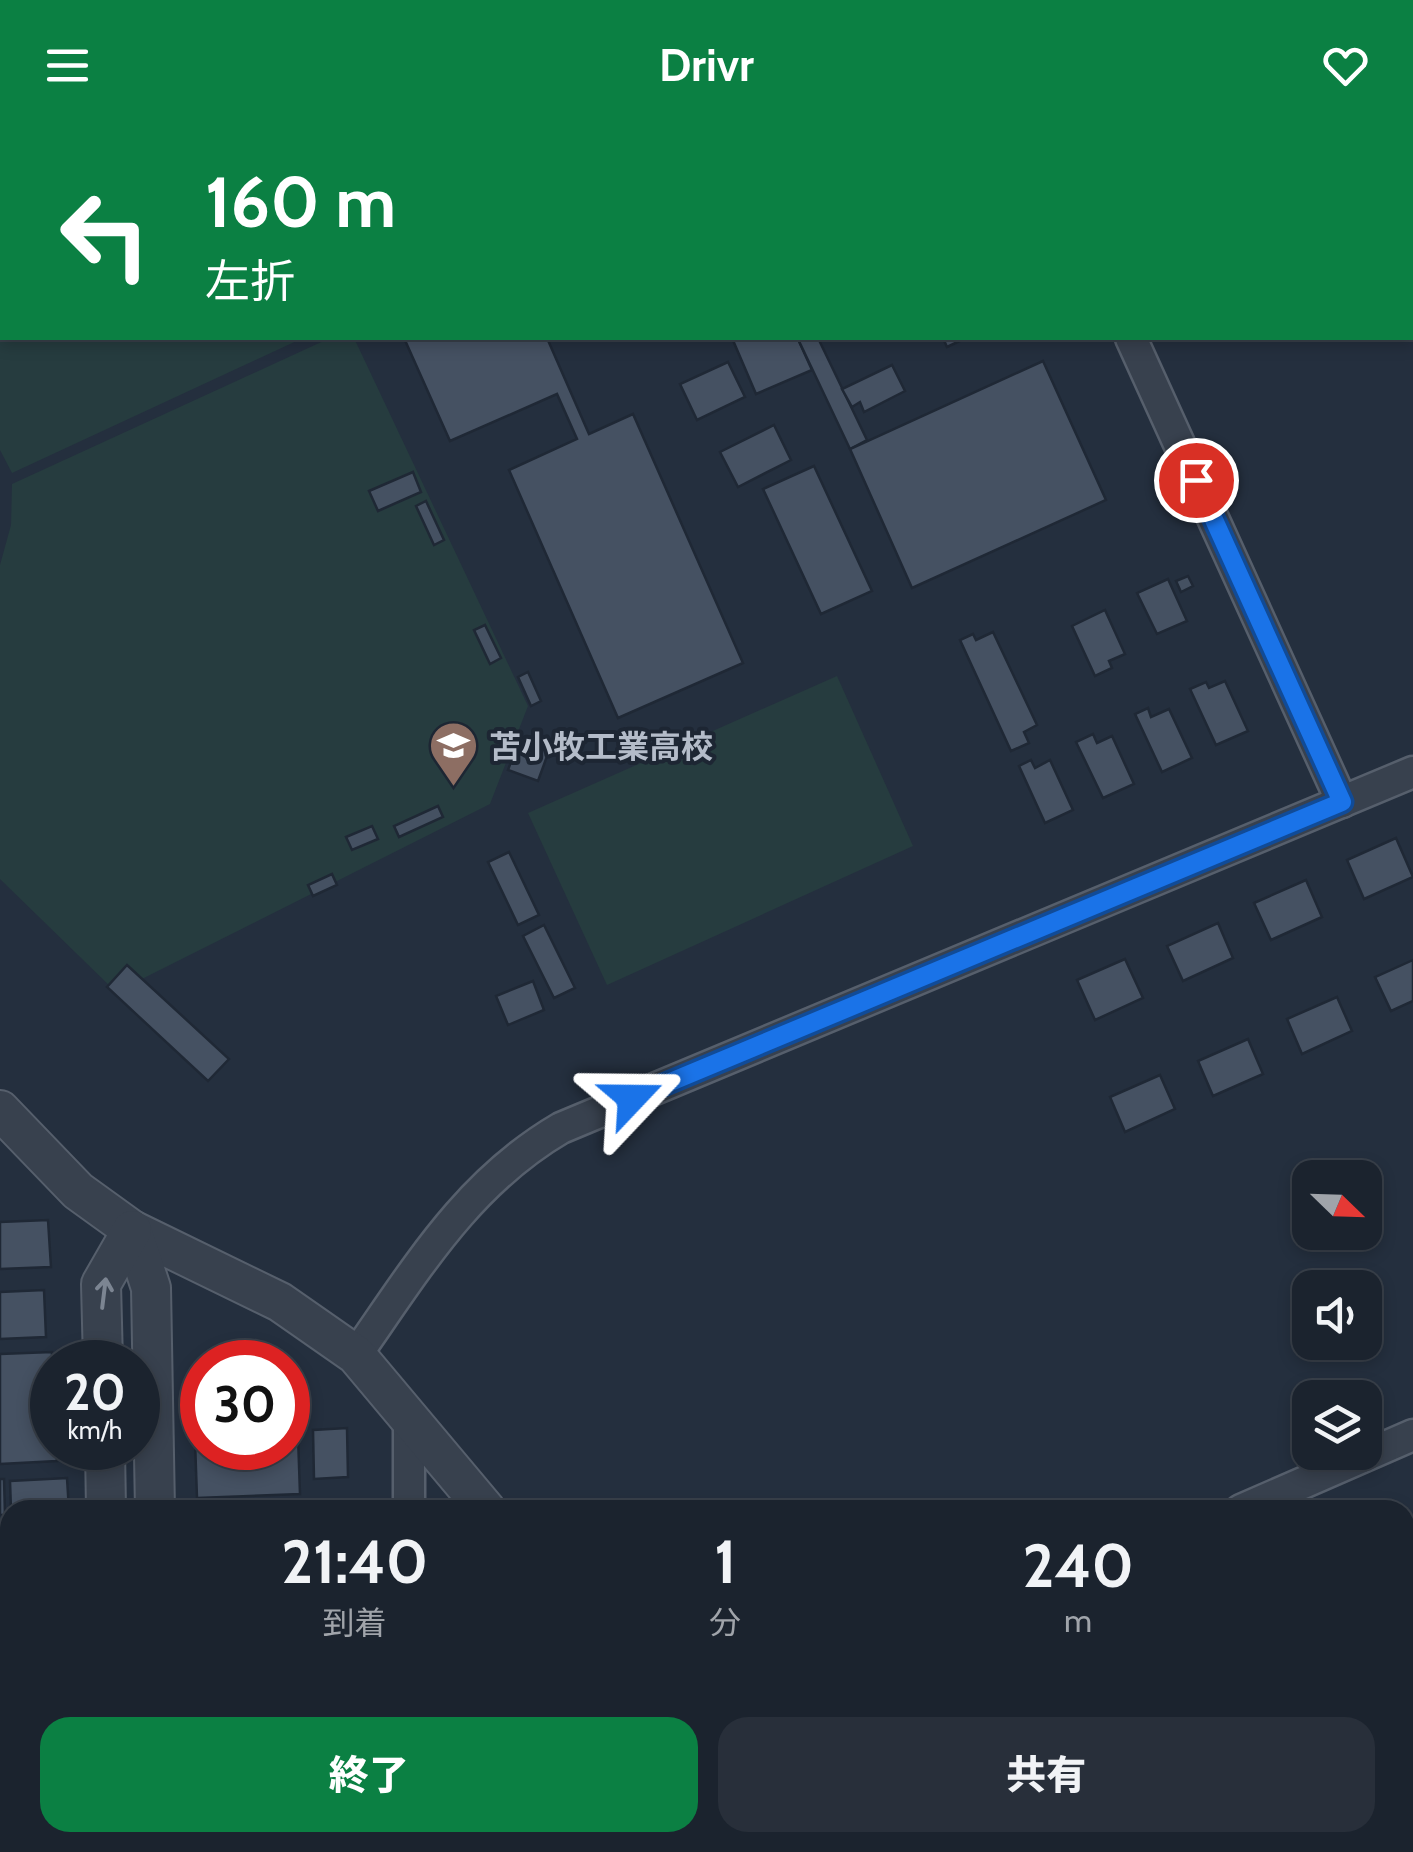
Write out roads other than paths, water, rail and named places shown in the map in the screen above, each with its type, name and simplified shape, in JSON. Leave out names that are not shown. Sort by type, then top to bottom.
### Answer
[{"type":"street","points":[[1133,340],[1342,802]]},
{"type":"street","points":[[356,1355],[464,1204],[530,1146],[561,1128],[1413,772]]},
{"type":"street","points":[[0,1110],[78,1191],[132,1230],[280,1302],[356,1355],[478,1500]]},
{"type":"street","points":[[102,1340],[101,1284],[132,1230]]},
{"type":"street","points":[[132,1230],[151,1288],[155,1500]]},
{"type":"street","points":[[408,1418],[409,1500]]},
{"type":"street","points":[[1303,1498],[1413,1434]]},
{"type":"street","points":[[105,1470],[106,1500]]},
{"type":"place","name":"苫小牧工業高校","points":[[454,788]]}]
